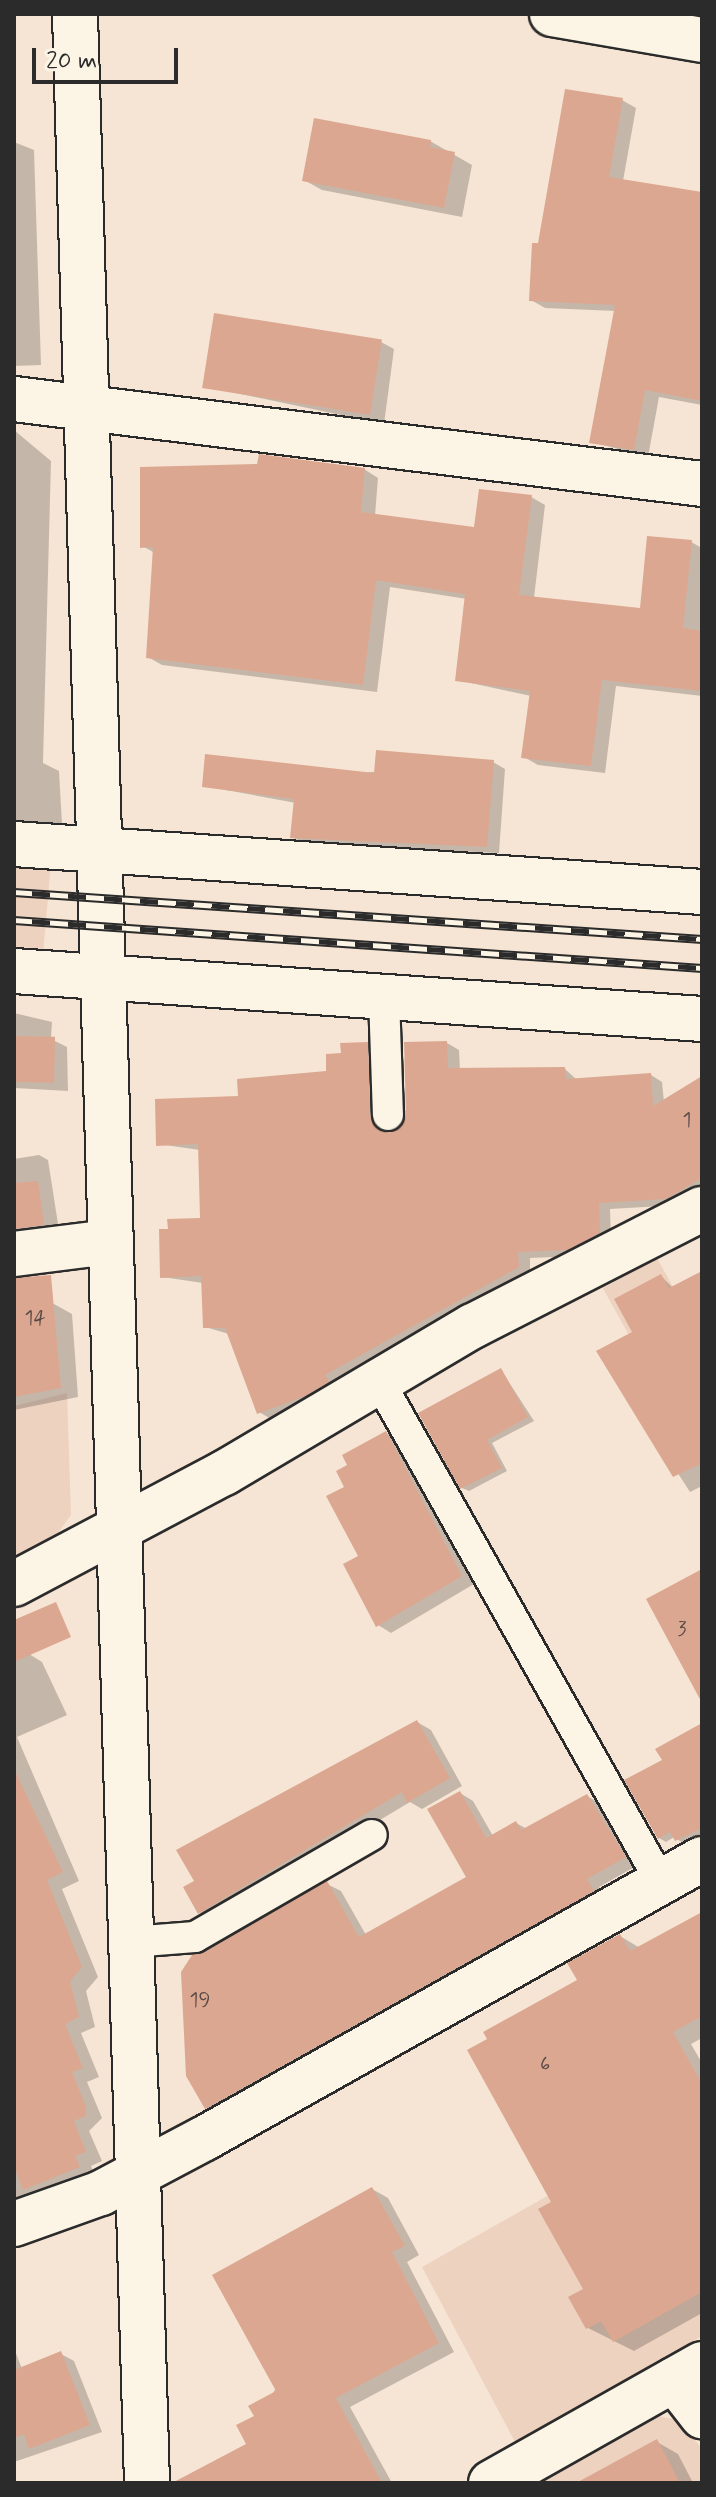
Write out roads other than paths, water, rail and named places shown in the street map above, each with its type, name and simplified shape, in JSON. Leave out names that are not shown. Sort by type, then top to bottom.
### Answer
[{"type":"street","points":[[75,14],[84,407],[104,977],[117,1529],[147,2483]]},
{"type":"street","points":[[552,14],[702,40]]},
{"type":"street","points":[[14,399],[702,484]]},
{"type":"street","points":[[14,844],[702,892]]},
{"type":"street","points":[[14,971],[702,1019]]},
{"type":"street","points":[[14,1584],[379,1381],[702,1209]]},
{"type":"street","points":[[14,1254],[109,1242]]},
{"type":"street","points":[[14,2224],[138,2172],[702,1859]]},
{"type":"street","points":[[491,2483],[688,2372],[702,2416]]},
{"type":"lane","points":[[384,996],[388,1115]]},
{"type":"lane","points":[[379,1381],[661,1882]]},
{"type":"lane","points":[[131,1942],[195,1937],[372,1835]]},
{"type":"railway","points":[[14,892],[702,939]]},
{"type":"railway","points":[[14,920],[702,968]]}]
